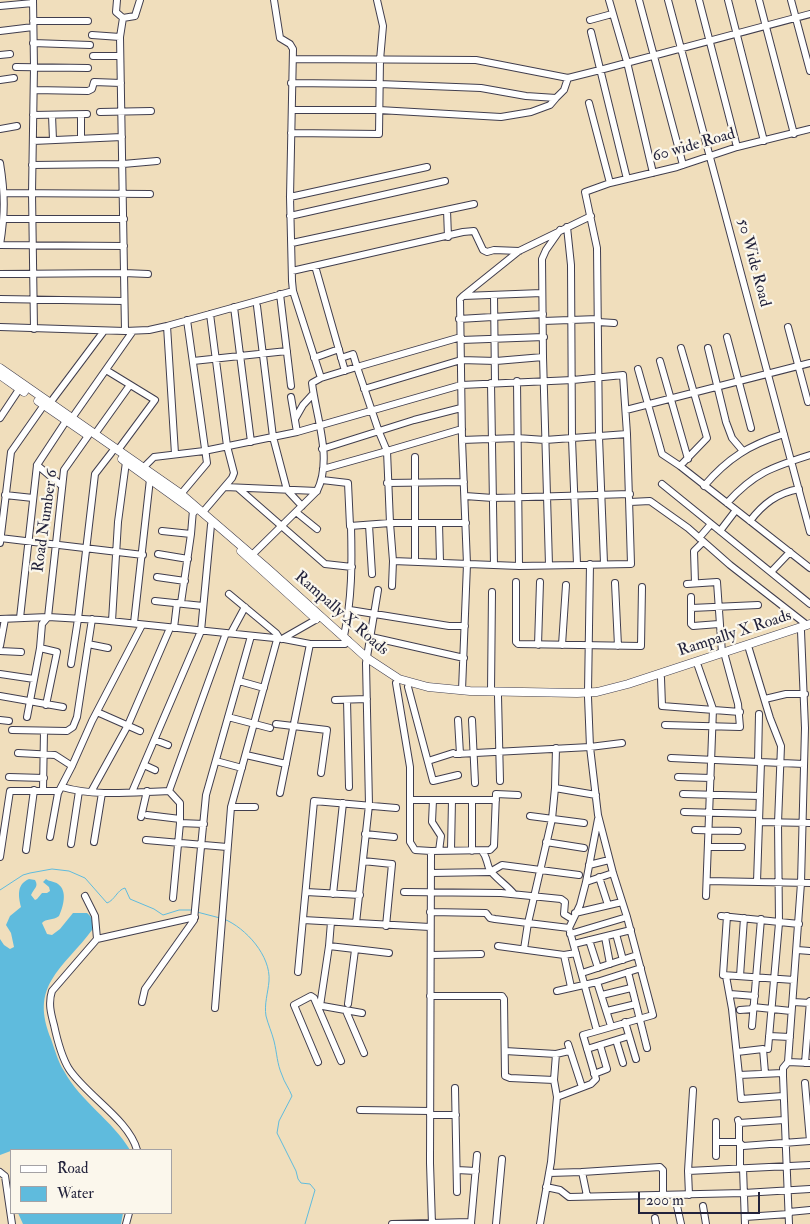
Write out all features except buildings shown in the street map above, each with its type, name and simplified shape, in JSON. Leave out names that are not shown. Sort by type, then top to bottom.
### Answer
[{"type":"main road","points":[[0,368],[193,510],[367,661],[396,683],[408,687],[426,691],[612,694],[698,666],[723,655],[801,631],[809,625]]},
{"type":"main road","points":[[0,375],[47,404]]},
{"type":"main road","name":"Rampally X Roads","points":[[115,451],[181,494],[203,512],[345,640]]},
{"type":"main road","name":"Rampally X Roads","points":[[588,695],[723,655],[809,625]]},
{"type":"main road","name":"Rampally X Roads","points":[[367,661],[399,679],[411,683],[428,687],[494,693]]},
{"type":"street","points":[[117,0],[116,12],[123,18]]},
{"type":"street","points":[[123,18],[135,16],[140,0]]},
{"type":"street","points":[[274,0],[280,38],[290,44],[293,49],[290,197],[293,291],[321,378]]},
{"type":"street","points":[[291,133],[379,134],[382,26],[377,0]]},
{"type":"street","points":[[609,0],[627,62],[653,173]]},
{"type":"street","points":[[639,0],[683,165]]},
{"type":"street","name":"50 Wide Road","points":[[668,0],[810,532]]},
{"type":"street","points":[[699,0],[737,147]]},
{"type":"street","points":[[728,0],[764,141]]},
{"type":"street","points":[[759,0],[794,134]]},
{"type":"street","points":[[791,0],[810,71]]},
{"type":"street","points":[[0,6],[33,2],[32,245],[34,329]]},
{"type":"street","points":[[590,20],[612,14]]},
{"type":"street","points":[[293,59],[476,60],[568,78],[810,14]]},
{"type":"street","points":[[123,18],[120,36],[120,56],[125,331]]},
{"type":"street","points":[[0,31],[33,24],[88,21]]},
{"type":"street","points":[[591,32],[627,179]]},
{"type":"street","points":[[92,34],[120,36]]},
{"type":"street","points":[[34,43],[90,45]]},
{"type":"street","points":[[0,55],[10,54]]},
{"type":"street","points":[[93,56],[120,56]]},
{"type":"street","points":[[16,68],[88,68]]},
{"type":"street","points":[[0,80],[14,78]]},
{"type":"street","points":[[292,110],[379,110],[501,117],[531,112],[550,105],[564,90],[568,78]]},
{"type":"street","points":[[34,90],[88,91],[92,89],[94,82],[121,83]]},
{"type":"street","points":[[291,83],[481,88],[526,96],[556,98]]},
{"type":"street","points":[[589,103],[610,183]]},
{"type":"street","points":[[100,112],[150,111]]},
{"type":"street","points":[[33,115],[84,114],[81,138]]},
{"type":"street","points":[[52,115],[53,140]]},
{"type":"street","points":[[0,129],[17,126]]},
{"type":"street","name":"60 wide Road","points":[[591,216],[585,192],[610,183],[683,165],[737,147],[810,129]]},
{"type":"street","points":[[33,141],[122,137]]},
{"type":"street","points":[[32,165],[123,164],[157,161]]},
{"type":"street","points":[[0,163],[5,193],[4,220],[0,245],[124,246]]},
{"type":"street","points":[[290,197],[427,167]]},
{"type":"street","points":[[290,216],[446,181]]},
{"type":"street","points":[[5,193],[150,194]]},
{"type":"street","points":[[292,243],[474,204]]},
{"type":"street","points":[[447,210],[448,237]]},
{"type":"street","points":[[462,690],[467,564],[462,440],[460,299],[519,251],[591,216],[597,248],[599,436],[604,564]]},
{"type":"street","points":[[4,220],[124,219]]},
{"type":"street","points":[[567,227],[571,265],[572,438],[576,564]]},
{"type":"street","points":[[549,565],[542,259],[560,230]]},
{"type":"street","points":[[292,271],[474,231],[483,250],[487,252],[494,250],[519,251]]},
{"type":"street","points":[[315,266],[345,371]]},
{"type":"street","points":[[0,274],[148,274]]},
{"type":"street","points":[[0,327],[133,331],[167,326],[293,291]]},
{"type":"street","points":[[463,296],[542,293]]},
{"type":"street","points":[[280,294],[291,386]]},
{"type":"street","points":[[494,295],[496,339],[492,439],[494,564]]},
{"type":"street","points":[[0,299],[124,301]]},
{"type":"street","points":[[257,306],[274,437],[287,490],[302,506]]},
{"type":"street","points":[[234,307],[251,442]]},
{"type":"street","points":[[203,512],[225,487],[234,473],[227,446],[210,314]]},
{"type":"street","points":[[459,319],[543,317],[614,323]]},
{"type":"street","points":[[181,494],[207,463],[187,320]]},
{"type":"street","points":[[167,326],[175,454]]},
{"type":"street","points":[[788,327],[808,402]]},
{"type":"street","points":[[0,543],[5,495],[3,485],[12,449],[104,331]]},
{"type":"street","points":[[20,618],[37,464],[133,331]]},
{"type":"street","points":[[252,555],[318,491],[322,480],[324,459],[321,426],[312,383],[321,378],[461,339],[544,337]]},
{"type":"street","points":[[727,337],[751,428]]},
{"type":"street","points":[[680,466],[707,438],[681,348]]},
{"type":"street","points":[[708,348],[732,438],[743,451]]},
{"type":"street","points":[[314,358],[339,349]]},
{"type":"street","points":[[193,361],[287,351]]},
{"type":"street","points":[[341,358],[353,354],[387,451],[393,561],[392,586]]},
{"type":"street","points":[[364,389],[461,360],[496,361],[543,358]]},
{"type":"street","points":[[660,361],[688,459]]},
{"type":"street","points":[[626,410],[810,363]]},
{"type":"street","points":[[638,369],[662,454],[810,568]]},
{"type":"street","points":[[71,664],[95,474],[155,400],[106,370]]},
{"type":"street","points":[[143,468],[154,456],[204,451],[297,432],[461,385],[573,380],[623,375],[630,494],[631,564],[519,566],[393,561]]},
{"type":"street","points":[[517,381],[519,566]]},
{"type":"street","name":"Road Number 6","points":[[27,716],[40,648],[42,624],[48,617],[64,470],[130,385]]},
{"type":"street","points":[[0,418],[20,388]]},
{"type":"street","points":[[295,420],[303,405],[313,394]]},
{"type":"street","points":[[291,397],[297,432]]},
{"type":"street","points":[[322,449],[462,408]]},
{"type":"street","points":[[323,469],[462,429]]},
{"type":"street","points":[[462,440],[517,438],[545,440],[627,434]]},
{"type":"street","points":[[704,486],[718,470],[750,446],[784,434]]},
{"type":"street","points":[[728,504],[752,479],[765,471],[810,456]]},
{"type":"street","points":[[415,457],[415,561]]},
{"type":"street","points":[[112,621],[116,552],[126,462]]},
{"type":"street","points":[[37,464],[62,486]]},
{"type":"street","points":[[134,623],[150,479]]},
{"type":"street","points":[[0,646],[3,619],[48,617],[134,623],[310,644],[345,640],[350,610],[352,568],[348,483],[322,480]]},
{"type":"street","points":[[388,483],[464,482]]},
{"type":"street","points":[[662,484],[810,604]]},
{"type":"street","points":[[225,487],[318,491]]},
{"type":"street","points":[[238,488],[325,564],[352,568]]},
{"type":"street","points":[[750,521],[770,500],[786,492],[799,489]]},
{"type":"street","points":[[465,496],[493,498],[630,494]]},
{"type":"street","points":[[5,495],[33,498]]},
{"type":"street","points":[[630,502],[650,501],[809,625]]},
{"type":"street","points":[[91,792],[128,725],[172,628],[185,581],[193,510]]},
{"type":"street","points":[[720,531],[736,510]]},
{"type":"street","points":[[296,512],[317,528]]},
{"type":"street","points":[[351,526],[390,523],[466,523]]},
{"type":"street","points":[[439,523],[440,562]]},
{"type":"street","points":[[695,583],[694,551],[711,524]]},
{"type":"street","points":[[132,792],[201,631],[211,525]]},
{"type":"street","points":[[369,525],[372,574]]},
{"type":"street","points":[[162,530],[191,534]]},
{"type":"street","points":[[0,538],[142,555]]},
{"type":"street","points":[[771,572],[790,552]]},
{"type":"street","points":[[158,554],[188,559]]},
{"type":"street","points":[[557,1097],[594,1082],[596,1079],[583,1035],[653,1015],[598,815],[590,747],[588,695],[590,564]]},
{"type":"street","points":[[157,577],[185,581]]},
{"type":"street","points":[[516,582],[516,642],[518,644],[538,645],[639,646],[642,643],[642,587]]},
{"type":"street","points":[[538,645],[540,582]]},
{"type":"street","points":[[615,582],[618,646]]},
{"type":"street","points":[[665,725],[740,728],[740,712],[723,655],[717,582],[687,584]]},
{"type":"street","points":[[562,645],[566,585]]},
{"type":"street","points":[[356,923],[369,805],[367,661],[376,613],[378,590]]},
{"type":"street","points":[[492,592],[494,693],[500,781]]},
{"type":"street","points":[[229,594],[276,633],[280,639]]},
{"type":"street","points":[[690,598],[691,624],[693,626],[719,624]]},
{"type":"street","points":[[155,601],[203,606]]},
{"type":"street","points":[[691,608],[758,605]]},
{"type":"street","points":[[169,791],[228,633],[245,607]]},
{"type":"street","points":[[350,610],[449,626],[465,626]]},
{"type":"street","points":[[215,1008],[231,807],[264,688],[280,639],[317,619]]},
{"type":"street","points":[[12,730],[67,731],[73,727],[77,717],[92,620]]},
{"type":"street","points":[[50,837],[61,789],[97,712],[142,625]]},
{"type":"street","points":[[789,1224],[783,1073],[788,1062],[806,823],[804,764],[805,694],[801,631]]},
{"type":"street","points":[[142,1002],[145,989],[190,928],[195,917],[203,845],[206,795],[251,636]]},
{"type":"street","points":[[371,637],[464,658]]},
{"type":"street","points":[[88,644],[108,648]]},
{"type":"street","points":[[280,793],[310,644]]},
{"type":"street","points":[[40,648],[57,652],[46,705]]},
{"type":"street","points":[[749,648],[770,718],[782,746],[778,823],[778,923],[768,1048]]},
{"type":"street","points":[[0,651],[21,652]]},
{"type":"street","points":[[698,666],[713,709],[706,896]]},
{"type":"street","points":[[0,674],[34,679]]},
{"type":"street","points":[[661,678],[662,706],[740,712]]},
{"type":"street","points":[[238,681],[264,688]]},
{"type":"street","points":[[396,683],[410,767],[412,846],[414,850],[490,850],[494,846],[497,793],[518,794]]},
{"type":"street","points":[[408,687],[433,782],[458,775]]},
{"type":"street","points":[[765,699],[786,694],[805,694]]},
{"type":"street","points":[[0,696],[63,708]]},
{"type":"street","points":[[335,700],[367,699]]},
{"type":"street","points":[[347,700],[349,787]]},
{"type":"street","points":[[97,712],[140,731]]},
{"type":"street","points":[[757,882],[760,796],[759,714]]},
{"type":"street","points":[[228,717],[270,728]]},
{"type":"street","points":[[0,720],[9,721]]},
{"type":"street","points":[[457,753],[458,720]]},
{"type":"street","points":[[472,720],[475,783]]},
{"type":"street","points":[[276,724],[327,730],[321,773]]},
{"type":"street","points":[[43,790],[44,731]]},
{"type":"street","points":[[155,740],[168,745]]},
{"type":"street","points":[[428,761],[457,753],[590,747],[622,743]]},
{"type":"street","points":[[524,950],[528,923],[552,819],[556,748]]},
{"type":"street","points":[[18,753],[55,755],[72,766]]},
{"type":"street","points":[[246,755],[286,764]]},
{"type":"street","points":[[671,758],[804,764]]},
{"type":"street","points":[[216,761],[242,768]]},
{"type":"street","points":[[144,765],[155,770]]},
{"type":"street","points":[[9,777],[44,778]]},
{"type":"street","points":[[678,777],[711,778]]},
{"type":"street","points":[[555,788],[596,795]]},
{"type":"street","points":[[0,857],[9,792],[12,790],[61,789],[102,793],[169,791],[180,803],[173,898]]},
{"type":"street","points":[[26,850],[34,790]]},
{"type":"street","points":[[71,844],[79,791]]},
{"type":"street","points":[[147,791],[144,816],[204,824]]},
{"type":"street","points":[[94,842],[102,793]]},
{"type":"street","points":[[683,794],[760,796]]},
{"type":"street","points":[[411,800],[496,800]]},
{"type":"street","points":[[433,800],[432,822],[441,836],[439,851]]},
{"type":"street","points":[[451,850],[452,800]]},
{"type":"street","points":[[472,800],[472,851]]},
{"type":"street","points":[[298,972],[314,801],[396,808]]},
{"type":"street","points":[[333,894],[343,803]]},
{"type":"street","points":[[231,807],[254,807]]},
{"type":"street","points":[[684,812],[759,814]]},
{"type":"street","points":[[597,1031],[570,931],[586,882],[598,815]]},
{"type":"street","points":[[530,816],[584,823]]},
{"type":"street","points":[[759,822],[806,823]]},
{"type":"street","points":[[695,830],[738,831]]},
{"type":"street","points":[[365,834],[394,837]]},
{"type":"street","points":[[146,840],[227,848]]},
{"type":"street","points":[[546,842],[584,848]]},
{"type":"street","points":[[708,847],[742,848]]},
{"type":"street","points":[[431,851],[430,1113],[432,1223]]},
{"type":"street","points":[[482,851],[487,856],[490,872],[508,886],[514,894]]},
{"type":"street","points":[[589,865],[609,860]]},
{"type":"street","points":[[363,861],[392,864],[386,926]]},
{"type":"street","points":[[431,872],[490,872],[502,865],[578,875]]},
{"type":"street","points":[[586,882],[613,873]]},
{"type":"street","points":[[599,877],[608,906]]},
{"type":"street","points":[[707,881],[810,883]]},
{"type":"street","points":[[306,892],[360,895]]},
{"type":"street","points":[[404,892],[514,894],[563,900],[564,914],[574,916],[622,902]]},
{"type":"street","points":[[85,896],[95,916],[98,939]]},
{"type":"street","points":[[430,912],[486,914],[490,918],[570,931],[627,917]]},
{"type":"street","points":[[783,1096],[741,1099],[730,994],[726,976],[723,975],[724,916],[799,924]]},
{"type":"street","points":[[137,1149],[126,1129],[78,1081],[68,1068],[57,1039],[49,999],[52,992],[98,939],[195,917]]},
{"type":"street","points":[[740,976],[744,918]]},
{"type":"street","points":[[752,1026],[761,919]]},
{"type":"street","points":[[303,920],[430,927]]},
{"type":"street","points":[[318,1005],[329,946],[331,922]]},
{"type":"street","points":[[574,944],[630,930]]},
{"type":"street","points":[[616,934],[623,960]]},
{"type":"street","points":[[605,936],[610,964]]},
{"type":"street","points":[[589,940],[598,968]]},
{"type":"street","points":[[329,946],[389,953]]},
{"type":"street","points":[[498,946],[564,955],[576,953]]},
{"type":"street","points":[[355,950],[347,1007],[364,1053]]},
{"type":"street","points":[[797,950],[810,951]]},
{"type":"street","points":[[431,955],[481,954]]},
{"type":"street","points":[[564,955],[571,987]]},
{"type":"street","points":[[582,973],[637,955]]},
{"type":"street","points":[[557,990],[597,982],[641,968]]},
{"type":"street","points":[[628,972],[647,1048]]},
{"type":"street","points":[[726,976],[794,980]]},
{"type":"street","points":[[597,982],[612,1026]]},
{"type":"street","points":[[602,995],[631,988]]},
{"type":"street","points":[[730,994],[754,996]]},
{"type":"street","points":[[318,1062],[293,1007],[295,1003],[311,996],[318,1005],[341,1061]]},
{"type":"street","points":[[430,996],[502,996],[504,999],[504,1072],[507,1078],[554,1080]]},
{"type":"street","points":[[788,1062],[807,1063],[810,1002],[792,1002]]},
{"type":"street","points":[[607,1011],[636,1004]]},
{"type":"street","points":[[318,1005],[347,1007],[362,1013]]},
{"type":"street","points":[[740,1010],[771,1008],[791,1011]]},
{"type":"street","points":[[625,1022],[636,1059]]},
{"type":"street","points":[[586,1049],[629,1036]]},
{"type":"street","points":[[769,1036],[790,1037]]},
{"type":"street","points":[[616,1040],[623,1063]]},
{"type":"street","points":[[594,1074],[607,1068],[600,1045]]},
{"type":"street","points":[[504,1051],[556,1054],[569,1047],[582,1087]]},
{"type":"street","points":[[737,1052],[763,1049],[765,1074]]},
{"type":"street","points":[[540,1224],[549,1173],[557,1097],[554,1080],[556,1054]]},
{"type":"street","points":[[739,1075],[783,1073]]},
{"type":"street","points":[[716,1142],[739,1144],[742,1146],[810,1141],[805,1083]]},
{"type":"street","points":[[455,1088],[456,1192]]},
{"type":"street","points":[[689,1195],[688,1171],[693,1090]]},
{"type":"street","points":[[360,1110],[456,1115]]},
{"type":"street","points":[[784,1120],[739,1121],[745,1221],[810,1210]]},
{"type":"street","points":[[716,1122],[716,1156]]},
{"type":"street","points":[[392,1224],[471,1224],[477,1155]]},
{"type":"street","points":[[498,1224],[502,1159]]},
{"type":"street","points":[[688,1171],[810,1165]]},
{"type":"street","points":[[549,1173],[660,1167],[663,1170],[663,1196]]},
{"type":"street","points":[[457,1170],[476,1171]]},
{"type":"street","points":[[0,1172],[5,1176],[10,1210]]},
{"type":"street","points":[[582,1172],[587,1196]]},
{"type":"street","points":[[546,1187],[560,1190],[568,1197],[744,1194],[810,1189]]},
{"type":"street","points":[[677,1206],[681,1224]]},
{"type":"street","points":[[702,1206],[706,1224]]},
{"type":"water","points":[[29,879],[35,880],[36,886],[31,895],[35,900],[42,893],[50,891],[49,887],[43,882],[46,879],[58,884],[63,891],[63,904],[59,916],[42,923],[47,934],[52,935],[60,929],[73,913],[87,913],[91,919],[92,930],[51,981],[45,995],[45,1017],[58,1060],[71,1082],[87,1102],[115,1130],[129,1149],[10,1149],[10,1151],[0,1155],[0,939],[10,949],[14,947],[11,933],[6,925],[10,916],[21,907],[19,890],[25,881]]},
{"type":"water","points":[[18,1214],[123,1214],[121,1224],[23,1224]]},
{"type":"waterway","points":[[0,890],[23,875],[52,869],[69,871],[85,878],[107,903],[125,888],[130,899],[163,915],[179,910],[191,910]]},
{"type":"waterway","points":[[197,912],[220,918]]},
{"type":"waterway","points":[[224,919],[241,929],[256,944],[269,972],[265,1007],[266,1016],[274,1041],[280,1071],[292,1096],[279,1121],[277,1133],[296,1171],[298,1179],[301,1183],[310,1184],[315,1190],[305,1224]]}]
